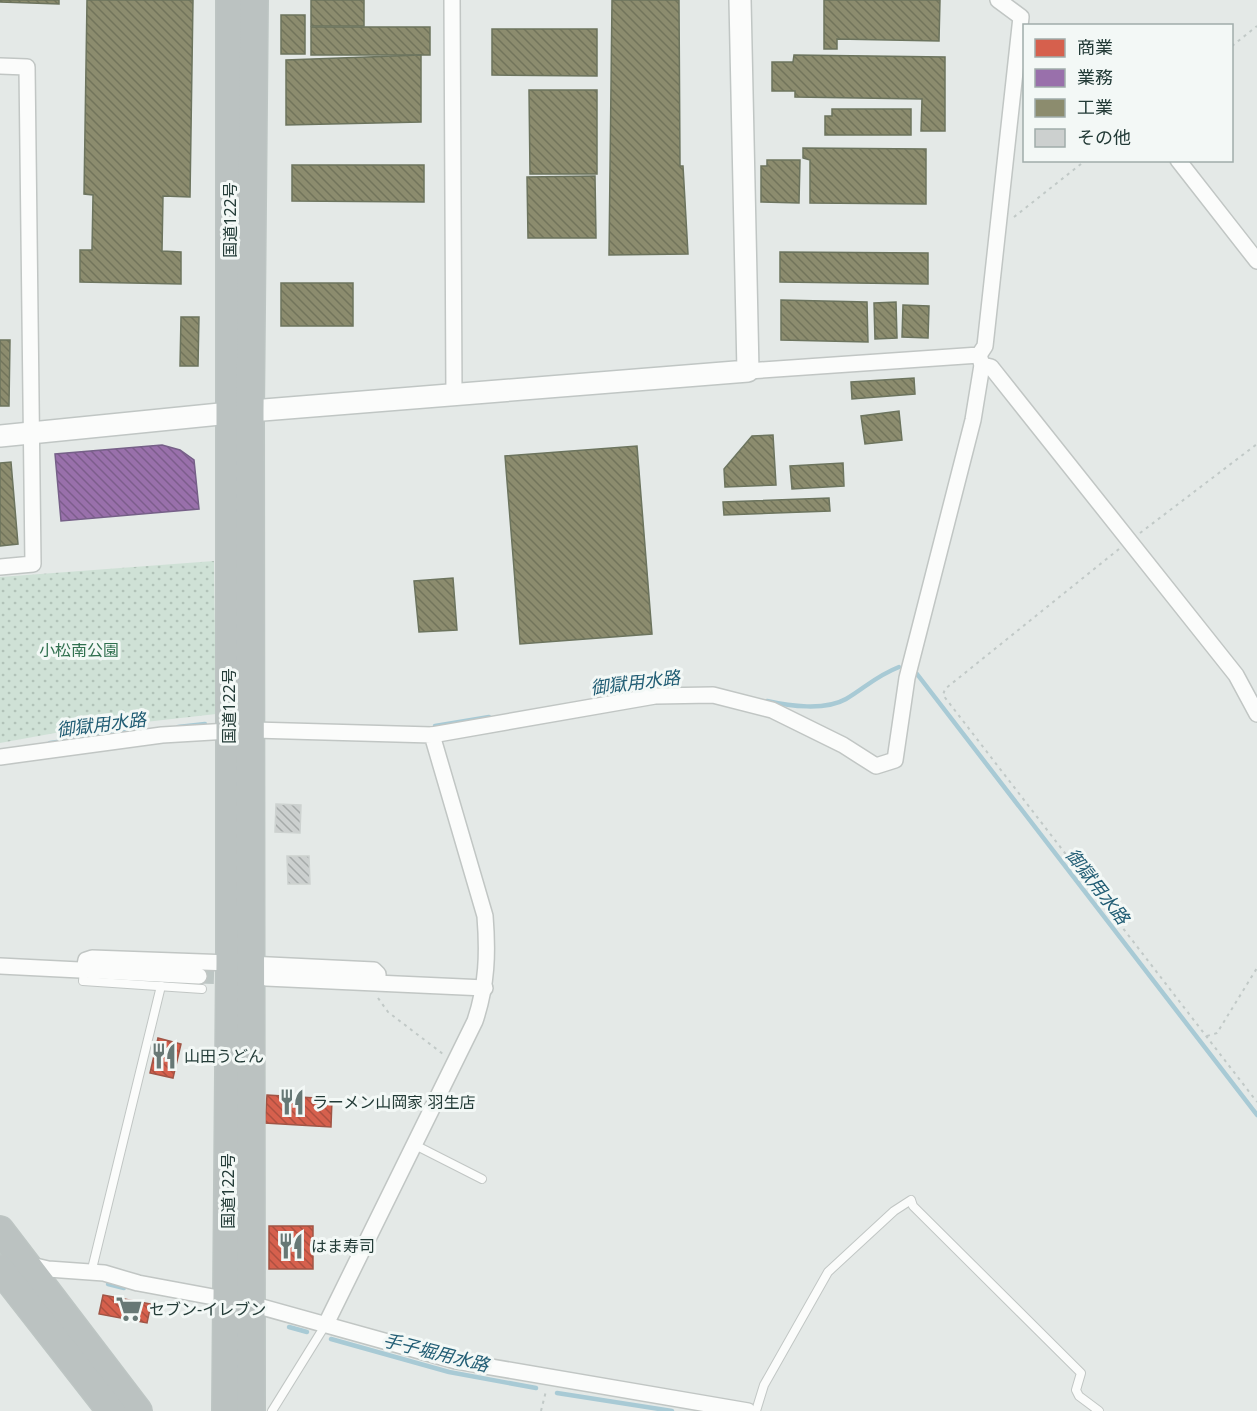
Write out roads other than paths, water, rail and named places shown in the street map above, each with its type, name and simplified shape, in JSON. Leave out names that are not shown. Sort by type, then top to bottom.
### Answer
[{"type":"highway","name":"国道122号","points":[[226,1411],[239,1302],[248,969],[240,730],[240,413],[230,0]]},
{"type":"highway","name":"国道122号","points":[[240,413],[254,0]]},
{"type":"highway","points":[[0,1230],[138,1411]]},
{"type":"highway","points":[[0,1269],[111,1411]]},
{"type":"highway","name":"国道122号","points":[[239,1302],[251,1411]]},
{"type":"street","points":[[452,0],[454,397]]},
{"type":"street","points":[[740,0],[747,372]]},
{"type":"street","points":[[998,0],[1026,21]]},
{"type":"street","points":[[0,757],[162,735],[240,730],[432,735],[655,696],[713,695],[772,710],[843,745],[876,766],[895,760],[908,678],[973,420],[980,360],[985,346],[1023,43]]},
{"type":"street","points":[[0,66],[27,67],[33,564],[0,567]]},
{"type":"street","points":[[1180,162],[1257,261]]},
{"type":"street","points":[[0,435],[747,372],[980,360],[991,367],[1236,675],[1257,714]]},
{"type":"street","points":[[326,1324],[456,1063],[475,1021],[485,988],[488,945],[485,916],[432,735]]},
{"type":"street","points":[[84,970],[86,960],[92,958],[248,969],[374,970],[378,974],[377,988]]},
{"type":"street","points":[[0,966],[84,970],[200,982]]},
{"type":"street","points":[[248,969],[377,988],[485,988]]},
{"type":"street","points":[[0,1259],[104,1274],[239,1302],[326,1324],[438,1358],[550,1379],[748,1411]]},
{"type":"lane","points":[[84,970],[83,981],[161,986],[200,982]]},
{"type":"lane","points":[[90,1273],[161,986]]},
{"type":"lane","points":[[415,1145],[482,1179]]},
{"type":"lane","points":[[756,1411],[764,1385],[828,1272],[894,1211],[911,1200],[913,1206],[1081,1373],[1076,1390],[1099,1411]]},
{"type":"lane","points":[[272,1411],[326,1324]]},
{"type":"waterway","name":"御獄用水路","points":[[767,701],[807,706],[837,703],[899,667]]},
{"type":"waterway","name":"御獄用水路","points":[[917,674],[1257,1115]]},
{"type":"waterway","name":"御獄用水路","points":[[435,726],[489,717]]},
{"type":"waterway","name":"御獄用水路","points":[[178,727],[205,724]]},
{"type":"waterway","name":"御獄用水路","points":[[50,743],[134,731]]},
{"type":"waterway","name":"手子堀用水路","points":[[108,1284],[124,1288]]},
{"type":"waterway","name":"手子堀用水路","points":[[289,1327],[307,1332]]},
{"type":"waterway","name":"手子堀用水路","points":[[331,1339],[449,1372],[536,1388]]},
{"type":"waterway","name":"手子堀用水路","points":[[557,1393],[672,1411]]},
{"type":"tunnel","points":[[199,976],[235,977]]},
{"type":"place","name":"山田うどん","points":[[164,1056]]},
{"type":"place","name":"ラーメン山岡家 羽生店","points":[[292,1102]]},
{"type":"place","name":"はま寿司","points":[[291,1246]]},
{"type":"place","name":"セブン-イレブン","points":[[129,1309]]},
{"type":"park label","name":"小松南公園","points":[[79,650]]}]
